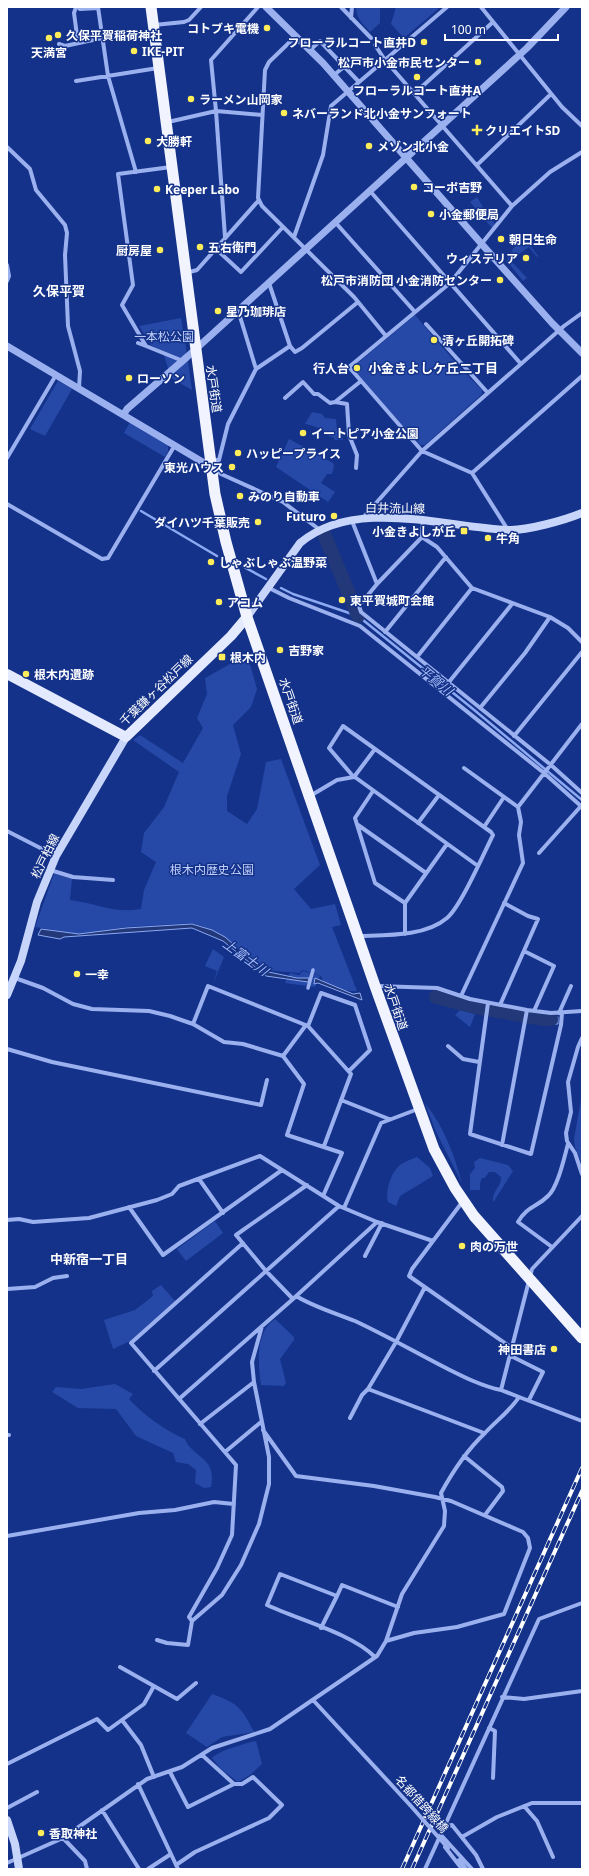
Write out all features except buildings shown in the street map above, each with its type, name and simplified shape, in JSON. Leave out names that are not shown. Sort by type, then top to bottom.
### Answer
[{"type":"highway","name":"水戸街道","points":[[151,7],[211,464],[226,542],[248,617],[418,1109],[434,1149],[463,1201],[490,1236],[582,1338]]},
{"type":"main road","name":"白井流山線","points":[[248,617],[300,543],[320,530],[362,519],[423,520],[508,530],[556,522],[582,513]]},
{"type":"main road","name":"千葉鎌ヶ谷松戸線","points":[[7,674],[126,737],[231,636],[248,617]]},
{"type":"main road","name":"松戸柏線","points":[[7,995],[15,978],[38,902],[56,856],[126,737]]},
{"type":"main road","points":[[7,1820],[20,1869]]},
{"type":"street","points":[[78,43],[74,13],[77,7],[80,9],[98,7],[108,76],[136,172]]},
{"type":"street","points":[[153,25],[184,22],[189,20],[201,7]]},
{"type":"street","points":[[226,237],[211,58],[258,7]]},
{"type":"street","points":[[266,7],[297,36],[348,90],[559,331],[582,354]]},
{"type":"street","points":[[340,7],[370,38]]},
{"type":"street","points":[[351,18],[352,7]]},
{"type":"street","points":[[294,237],[323,155],[331,106],[447,7]]},
{"type":"street","points":[[482,7],[551,94],[582,126]]},
{"type":"street","points":[[124,414],[127,409],[183,361],[520,55],[566,7]]},
{"type":"street","points":[[415,93],[493,22]]},
{"type":"street","points":[[297,36],[269,62],[265,70],[259,200],[262,206],[294,237],[304,250],[358,302],[386,336]]},
{"type":"street","points":[[59,44],[65,46],[102,38]]},
{"type":"street","points":[[310,50],[320,41],[359,82]]},
{"type":"street","points":[[375,45],[385,60],[512,206]]},
{"type":"street","points":[[334,75],[345,66]]},
{"type":"street","points":[[76,81],[159,68]]},
{"type":"street","points":[[476,165],[551,94]]},
{"type":"street","points":[[166,122],[216,111],[262,115]]},
{"type":"street","points":[[7,147],[30,169],[36,190],[65,225],[67,233],[65,255],[68,326],[80,371],[80,388]]},
{"type":"street","points":[[508,530],[472,473],[422,452],[349,367],[450,283],[512,206],[550,172],[582,152]]},
{"type":"street","points":[[146,346],[122,305],[133,285],[118,174],[172,167]]},
{"type":"street","points":[[370,191],[521,364]]},
{"type":"street","points":[[186,274],[197,270],[259,200]]},
{"type":"street","points":[[335,222],[415,312]]},
{"type":"street","points":[[216,249],[241,272],[283,227]]},
{"type":"street","points":[[7,265],[9,276],[7,281]]},
{"type":"street","points":[[269,283],[290,346],[295,352],[302,348],[358,302]]},
{"type":"street","points":[[238,310],[256,369]]},
{"type":"street","points":[[362,519],[422,452],[521,364],[582,313]]},
{"type":"street","points":[[426,324],[488,393]]},
{"type":"street","points":[[138,343],[183,361]]},
{"type":"street","points":[[7,346],[175,445],[211,464],[221,474],[283,502],[320,530]]},
{"type":"street","points":[[211,464],[219,460],[228,424],[256,369],[290,346]]},
{"type":"street","points":[[7,458],[56,375]]},
{"type":"street","points":[[472,473],[582,376]]},
{"type":"street","points":[[335,402],[361,381]]},
{"type":"street","points":[[285,398],[303,382],[314,394],[318,394],[330,403],[335,402],[347,404],[349,435],[357,455],[356,468]]},
{"type":"street","points":[[7,504],[102,559],[108,558],[175,445]]},
{"type":"street","points":[[423,520],[422,537],[377,584],[359,606],[361,612],[551,765],[582,793]]},
{"type":"street","points":[[352,521],[377,584]]},
{"type":"street","points":[[422,537],[437,547],[472,588],[550,617],[568,628],[582,642]]},
{"type":"street","points":[[385,632],[446,557]]},
{"type":"street","points":[[268,588],[288,598],[360,626],[544,773],[581,806],[538,853]]},
{"type":"street","points":[[417,657],[472,588]]},
{"type":"street","points":[[449,682],[512,604]]},
{"type":"street","points":[[480,708],[525,653],[550,617]]},
{"type":"street","points":[[514,736],[582,652]]},
{"type":"street","points":[[518,807],[582,724]]},
{"type":"street","points":[[358,936],[390,936],[405,934],[436,924],[448,917],[478,866],[493,835],[492,832],[343,726],[329,748],[354,777],[478,866]]},
{"type":"street","points":[[310,796],[337,780],[354,777],[375,749]]},
{"type":"street","points":[[460,996],[523,863],[519,835],[521,822],[518,807],[464,768]]},
{"type":"street","points":[[373,791],[355,818],[375,882],[405,903]]},
{"type":"street","points":[[418,823],[439,795]]},
{"type":"street","points":[[484,827],[504,797]]},
{"type":"street","points":[[358,824],[426,873]]},
{"type":"street","points":[[7,831],[56,856]]},
{"type":"street","points":[[405,934],[405,903],[447,844]]},
{"type":"street","points":[[50,870],[73,876],[113,880]]},
{"type":"street","points":[[500,1005],[538,919],[528,916],[504,903]]},
{"type":"street","points":[[524,951],[554,966],[534,1011]]},
{"type":"street","points":[[308,988],[313,970]]},
{"type":"street","points":[[15,978],[43,988],[73,1004],[92,1009],[149,1012],[170,1016],[193,1024],[224,1042],[243,1044],[283,1056],[304,1084],[287,1135],[342,1153],[323,1196]]},
{"type":"street","points":[[193,1024],[208,986],[307,1025],[351,1074],[324,1146]]},
{"type":"street","points":[[375,986],[437,988],[488,1003],[534,1011],[560,1013],[580,1012],[582,1006]]},
{"type":"street","points":[[488,1003],[470,1134],[530,1154],[561,1025],[560,1013],[571,986]]},
{"type":"street","points":[[283,1056],[307,1025],[321,993],[356,1005],[370,1050],[349,1071]]},
{"type":"street","points":[[502,1145],[527,1010]]},
{"type":"street","points":[[582,1038],[568,1082],[571,1112],[566,1133],[568,1144],[575,1153],[582,1174]]},
{"type":"street","points":[[448,1046],[463,1059],[480,1062]]},
{"type":"street","points":[[7,1049],[52,1062],[261,1105],[267,1080]]},
{"type":"street","points":[[342,1100],[389,1119]]},
{"type":"street","points":[[344,1208],[380,1123],[418,1109]]},
{"type":"street","points":[[552,1247],[518,1222],[526,1210],[548,1196],[556,1179],[568,1144]]},
{"type":"street","points":[[7,1220],[19,1219],[33,1222],[89,1218],[167,1196],[172,1194],[179,1186],[260,1156],[339,1206],[379,1223],[433,1241]]},
{"type":"street","points":[[129,1207],[163,1255],[282,1170]]},
{"type":"street","points":[[199,1179],[223,1212]]},
{"type":"street","points":[[307,1185],[236,1234],[266,1271],[295,1297],[311,1305],[323,1308],[354,1321],[466,1378],[490,1388],[501,1390],[529,1400],[582,1421]]},
{"type":"street","points":[[463,1201],[412,1269],[410,1276],[512,1348]]},
{"type":"street","points":[[154,1371],[339,1206]]},
{"type":"street","points":[[501,1390],[534,1267],[582,1216]]},
{"type":"street","points":[[364,1256],[379,1223]]},
{"type":"street","points":[[179,1399],[379,1223]]},
{"type":"street","points":[[157,1640],[167,1643],[188,1645],[192,1621],[189,1617],[217,1568],[232,1535],[236,1465],[154,1371],[131,1342],[243,1243]]},
{"type":"street","points":[[7,1289],[35,1287],[53,1278],[67,1276]]},
{"type":"street","points":[[350,1418],[362,1395],[368,1389],[396,1342],[425,1287]]},
{"type":"street","points":[[192,1621],[222,1595],[241,1565],[259,1524],[269,1484],[270,1470],[254,1382],[252,1362],[257,1339],[263,1324]]},
{"type":"street","points":[[511,1356],[543,1372],[529,1400]]},
{"type":"street","points":[[200,1424],[254,1382]]},
{"type":"street","points":[[368,1389],[484,1433]]},
{"type":"street","points":[[7,1863],[63,1838],[138,1784],[182,1767],[219,1745],[270,1729],[376,1657],[382,1650],[386,1641],[402,1594],[444,1526],[444,1511],[440,1493],[464,1456],[484,1433],[514,1405],[519,1397]]},
{"type":"street","points":[[225,1452],[261,1422]]},
{"type":"street","points":[[263,1430],[296,1476],[374,1486],[451,1501],[523,1532],[528,1538],[530,1548],[504,1614],[457,1627],[414,1633],[386,1641]]},
{"type":"street","points":[[464,1456],[502,1487],[503,1491],[485,1515]]},
{"type":"street","points":[[7,1536],[139,1513],[175,1510],[214,1502],[234,1504]]},
{"type":"street","points":[[337,1596],[280,1574],[267,1605],[349,1640],[369,1651],[376,1657]]},
{"type":"street","points":[[321,1628],[342,1585],[398,1607]]},
{"type":"street","points":[[425,1869],[502,1697],[539,1619],[582,1603]]},
{"type":"street","points":[[120,1667],[177,1700],[196,1683]]},
{"type":"street","points":[[7,1764],[97,1719],[108,1730],[144,1704],[154,1686]]},
{"type":"street","points":[[502,1697],[524,1699],[582,1691]]},
{"type":"street","name":"名都借跨線橋","points":[[313,1700],[466,1869]]},
{"type":"street","points":[[122,1720],[141,1745],[154,1777]]},
{"type":"street","points":[[489,1728],[495,1731],[493,1778]]},
{"type":"street","points":[[202,1754],[234,1784]]},
{"type":"street","points":[[138,1784],[177,1867],[195,1852],[269,1818],[282,1805],[253,1777],[242,1784],[234,1784],[188,1807],[170,1772]]},
{"type":"street","points":[[7,1808],[37,1792]]},
{"type":"street","points":[[462,1837],[497,1817],[532,1803],[582,1803]]},
{"type":"street","points":[[524,1806],[536,1821],[553,1857]]},
{"type":"street","points":[[102,1810],[139,1869]]},
{"type":"street","points":[[444,1827],[452,1824],[476,1855],[484,1869]]},
{"type":"street","points":[[440,1837],[462,1869]]},
{"type":"street","points":[[440,1837],[472,1869]]},
{"type":"street","points":[[63,1838],[85,1861],[87,1869]]},
{"type":"street","points":[[148,1869],[171,1854]]},
{"type":"green space","points":[[356,7],[380,7],[380,23],[370,32],[359,18]]},
{"type":"green space","points":[[396,7],[437,7],[438,9],[404,38],[391,24]]},
{"type":"green space","points":[[477,197],[495,224],[492,228],[470,202]]},
{"type":"green space","points":[[524,237],[538,256],[537,257],[529,247],[516,256],[512,262],[527,278],[523,281],[510,265],[511,262],[509,264],[506,262],[513,249]]},
{"type":"green space","points":[[415,315],[462,370],[482,390],[482,394],[425,445],[420,445],[352,368]]},
{"type":"green space","name":"一本松公園","points":[[181,318],[183,331],[178,332],[179,341],[185,341],[192,390],[171,378],[163,352],[151,345],[139,326]]},
{"type":"green space","points":[[58,381],[72,389],[45,436],[30,429]]},
{"type":"green space","points":[[312,412],[322,414],[325,418],[336,419],[337,430],[341,431],[343,440],[335,440],[322,430],[305,424]]},
{"type":"green space","points":[[130,422],[168,444],[168,451],[165,457],[124,433]]},
{"type":"green space","points":[[289,439],[333,463],[334,466],[332,474],[327,474],[321,483],[335,492],[328,502],[276,467]]},
{"type":"green space","name":"根木内歴史公園","points":[[239,659],[249,661],[257,689],[251,707],[233,725],[241,754],[227,796],[227,811],[247,824],[257,809],[266,762],[281,759],[320,865],[294,889],[311,909],[335,904],[341,925],[332,927],[357,991],[348,991],[340,988],[323,981],[321,976],[303,970],[299,973],[264,970],[242,955],[220,934],[192,923],[126,927],[80,934],[35,927],[54,874],[72,879],[70,900],[114,909],[141,909],[144,890],[156,862],[141,852],[144,833],[164,807],[179,772],[133,740],[140,735],[183,763],[203,728],[197,718],[207,694],[205,678]]},
{"type":"green space","points":[[213,949],[224,957],[213,984],[217,971],[205,966]]},
{"type":"green space","points":[[303,971],[320,976],[315,987],[285,983],[290,973],[299,975]]},
{"type":"green space","points":[[460,1010],[475,1014],[470,1027],[455,1015]]},
{"type":"green space","points":[[582,1094],[582,1164],[575,1147],[574,1139]]},
{"type":"green space","points":[[425,1103],[432,1112],[448,1141],[462,1183],[436,1132]]},
{"type":"green space","points":[[417,1157],[430,1168],[433,1176],[400,1196],[396,1206],[388,1202],[387,1193],[389,1182],[393,1173],[401,1165]]},
{"type":"green space","points":[[480,1158],[508,1165],[513,1171],[494,1201],[494,1194],[501,1180],[501,1177],[495,1172],[489,1172],[485,1178],[482,1178],[480,1190],[470,1190],[470,1174],[475,1168],[474,1162]]},
{"type":"green space","points":[[215,1221],[223,1233],[186,1261],[177,1249]]},
{"type":"green space","points":[[161,1285],[175,1301],[130,1341],[113,1349],[104,1320],[135,1310],[153,1296],[152,1291]]},
{"type":"green space","points":[[275,1319],[294,1337],[294,1340],[280,1359],[286,1383],[284,1386],[261,1385],[259,1349],[264,1332]]},
{"type":"green space","points":[[115,1384],[133,1394],[129,1399],[148,1417],[162,1427],[185,1439],[193,1451],[208,1463],[211,1469],[212,1477],[211,1487],[204,1488],[195,1483],[196,1470],[188,1464],[176,1462],[173,1453],[136,1436],[116,1409],[78,1408],[52,1392],[56,1387],[81,1389]]},
{"type":"green space","points":[[212,1694],[238,1707],[246,1717],[254,1732],[222,1737],[207,1747],[186,1733]]},
{"type":"green space","points":[[256,1741],[262,1764],[250,1775],[238,1782],[221,1769],[212,1758],[226,1750]]},
{"type":"water","points":[[192,924],[212,930],[225,937],[264,971],[297,978],[309,978],[308,982],[266,976],[223,941],[192,928],[64,937],[60,939],[38,935],[41,929],[79,934],[126,928]]},
{"type":"water","points":[[315,978],[353,994],[360,993],[362,1000],[318,983],[314,984]]},
{"type":"water","points":[[439,994],[484,1006],[483,1011],[438,1000]]},
{"type":"water","points":[[493,1008],[524,1013],[523,1020],[492,1014]]},
{"type":"water","points":[[533,1014],[558,1017],[558,1024],[544,1024],[532,1021]]},
{"type":"waterway","points":[[141,511],[217,556]]},
{"type":"waterway","name":"平賀川","points":[[325,536],[358,616]]},
{"type":"waterway","points":[[244,567],[266,579]]},
{"type":"waterway","name":"平賀川","points":[[281,588],[293,594],[358,616],[582,800]]},
{"type":"waterway","name":"上富士川","points":[[436,997],[475,1007],[543,1019],[551,1019]]},
{"type":"railway","points":[[402,1869],[582,1468]]},
{"type":"railway","points":[[412,1869],[582,1491]]},
{"type":"place","name":"コトブキ電機","points":[[267,28]]},
{"type":"place","name":"久保平賀稲荷神社","points":[[58,35]]},
{"type":"place","name":"天満宮","points":[[49,38]]},
{"type":"place","name":"フローラルコート直井D","points":[[424,42]]},
{"type":"place","name":"IKE-PIT","points":[[134,51]]},
{"type":"place","name":"松戸市小金市民センター","points":[[478,62]]},
{"type":"place","name":"フローラルコート直井A","points":[[417,77]]},
{"type":"place","name":"ラーメン山岡家","points":[[191,99]]},
{"type":"place","name":"ネバーランド北小金サンフォート","points":[[284,113]]},
{"type":"place","name":"クリエイトSD","points":[[477,130]]},
{"type":"place","name":"大勝軒","points":[[148,141]]},
{"type":"place","name":"メゾン北小金","points":[[369,146]]},
{"type":"place","name":"コーポ吉野","points":[[414,187]]},
{"type":"place","name":"Keeper Labo","points":[[157,189]]},
{"type":"place","name":"小金郵便局","points":[[431,214]]},
{"type":"place","name":"朝日生命","points":[[501,239]]},
{"type":"place","name":"五右衛門","points":[[200,247]]},
{"type":"place","name":"厨房屋","points":[[160,250]]},
{"type":"place","name":"ウィステリア","points":[[526,258]]},
{"type":"place","name":"松戸市消防団 小金消防センター","points":[[500,280]]},
{"type":"place","name":"星乃珈琲店","points":[[218,311]]},
{"type":"place","name":"清ヶ丘開拓碑","points":[[434,340]]},
{"type":"place","name":"行人台","points":[[357,368]]},
{"type":"place","name":"ローソン","points":[[129,378]]},
{"type":"place","name":"イートピア小金公園","points":[[303,433]]},
{"type":"place","name":"ハッピープライス","points":[[238,453]]},
{"type":"place","name":"東光ハウス","points":[[232,467]]},
{"type":"place","name":"みのり自動車","points":[[240,496]]},
{"type":"place","name":"Futuro","points":[[334,516]]},
{"type":"place","name":"ダイハツ千葉販売","points":[[258,522]]},
{"type":"place","name":"小金きよしが丘","points":[[464,531]]},
{"type":"place","name":"牛角","points":[[488,538]]},
{"type":"place","name":"しゃぶしゃぶ温野菜","points":[[211,562]]},
{"type":"place","name":"東平賀城町会館","points":[[342,600]]},
{"type":"place","name":"アコム","points":[[219,602]]},
{"type":"place","name":"吉野家","points":[[280,650]]},
{"type":"place","name":"根木内","points":[[222,657]]},
{"type":"place","name":"根木内遺跡","points":[[26,674]]},
{"type":"place","name":"一幸","points":[[77,974]]},
{"type":"place","name":"肉の万世","points":[[462,1246]]},
{"type":"place","name":"神田書店","points":[[554,1349]]},
{"type":"place","name":"香取神社","points":[[41,1833]]},
{"type":"district","name":"久保平賀","points":[[59,291]]},
{"type":"district","name":"小金きよしケ丘二丁目","points":[[433,368]]},
{"type":"district","name":"中新宿一丁目","points":[[89,1259]]}]
